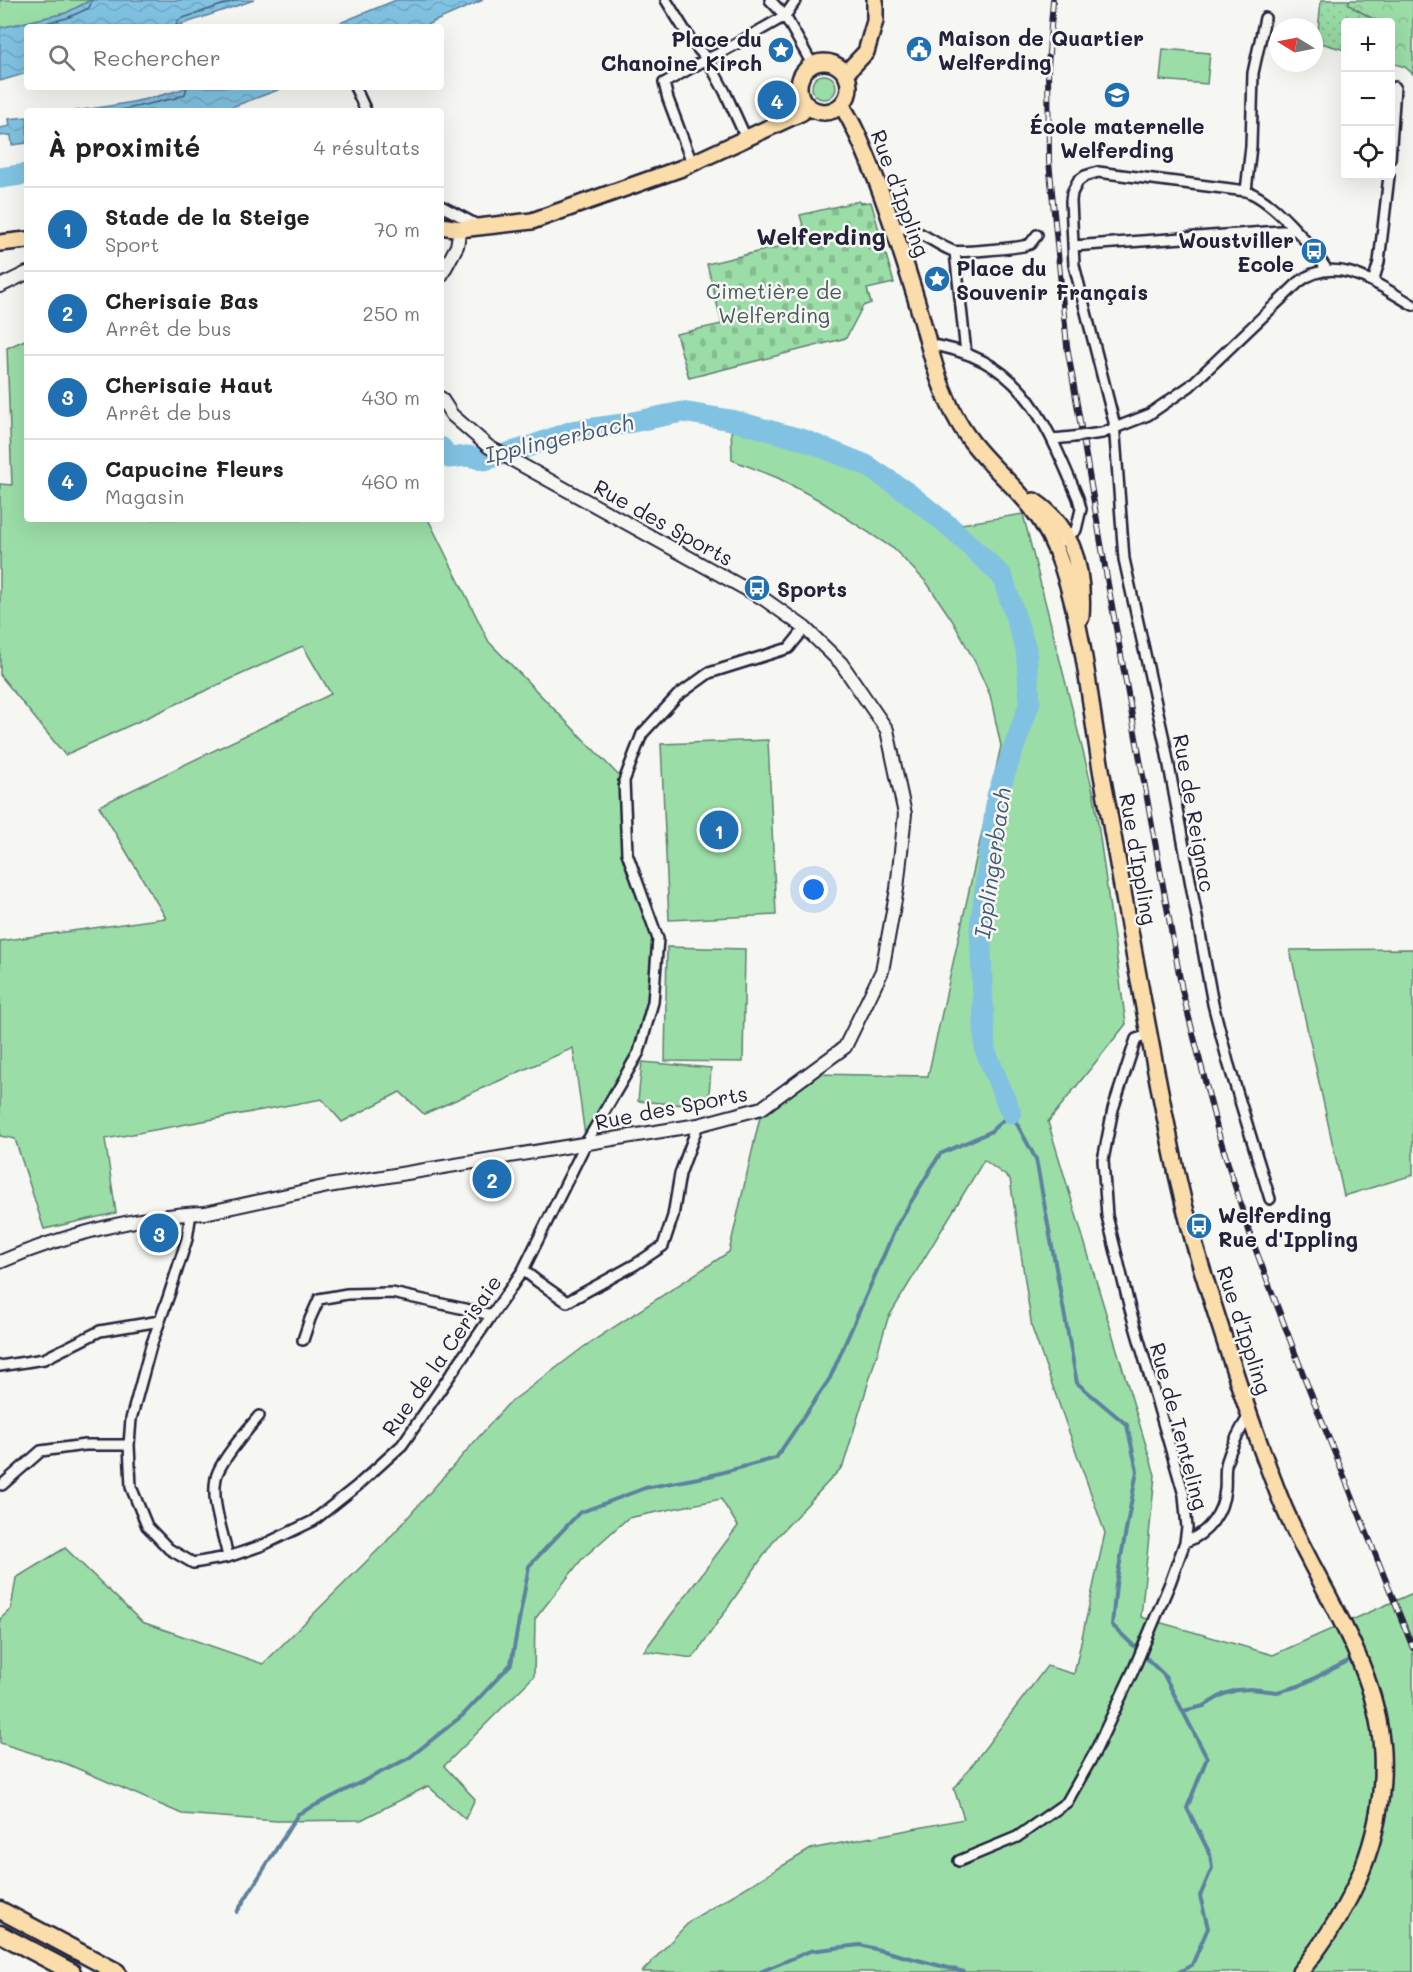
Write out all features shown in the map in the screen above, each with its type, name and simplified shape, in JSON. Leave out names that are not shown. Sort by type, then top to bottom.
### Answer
[{"type":"highway","points":[[0,1910],[117,1972]]},
{"type":"highway","points":[[0,1934],[72,1972]]},
{"type":"main road","points":[[846,73],[866,52],[875,21],[875,0]]},
{"type":"main road","points":[[833,63],[846,73],[850,90],[842,106],[823,113],[807,106],[799,93],[799,85],[805,71],[812,64],[833,63]]},
{"type":"main road","points":[[444,226],[460,229],[532,221],[692,163],[801,112],[807,106]]},
{"type":"main road","name":"Rue d'Ippling","points":[[842,106],[854,123],[882,195],[915,294],[927,344],[943,391],[960,426],[973,444],[1077,558],[1082,594],[1080,629],[1101,770],[1149,1035],[1183,1203],[1200,1263],[1250,1414],[1284,1507],[1352,1642],[1363,1669],[1378,1722],[1382,1748],[1381,1795],[1377,1825],[1370,1851],[1341,1913],[1300,1972]]},
{"type":"main road","points":[[0,243],[24,240]]},
{"type":"street","points":[[666,0],[692,42],[716,74],[746,138]]},
{"type":"street","points":[[770,0],[785,16],[812,64]]},
{"type":"street","points":[[692,163],[664,83],[785,16],[796,0]]},
{"type":"street","points":[[1265,18],[1253,73],[1251,146],[1246,191],[1256,194],[1270,204],[1310,246],[1327,270]]},
{"type":"street","points":[[356,90],[365,108]]},
{"type":"street","name":"Rue de Reignac","points":[[1246,191],[1107,173],[1090,174],[1078,181],[1072,193],[1073,246],[1076,279],[1095,344],[1114,428],[1124,560],[1165,744],[1206,970],[1228,1062],[1270,1200]]},
{"type":"street","points":[[1373,282],[1379,262],[1389,180]]},
{"type":"street","points":[[444,208],[481,227]]},
{"type":"street","points":[[893,228],[900,226],[912,230],[955,252],[1023,246],[1030,244],[1037,235]]},
{"type":"street","points":[[444,270],[457,246],[460,229]]},
{"type":"street","points":[[1073,246],[1294,230]]},
{"type":"street","points":[[955,252],[966,353]]},
{"type":"street","points":[[1053,439],[1101,433],[1148,415],[1174,399],[1307,276],[1327,270],[1350,273],[1373,282],[1413,305]]},
{"type":"street","points":[[0,286],[24,274]]},
{"type":"street","points":[[927,344],[966,353],[990,364],[1017,385],[1032,405],[1053,439],[1081,509],[1078,528],[1061,541]]},
{"type":"street","name":"Rue des Sports","points":[[0,1262],[35,1246],[110,1227],[191,1213],[206,1213],[328,1186],[698,1125],[762,1108],[845,1047],[882,971],[897,889],[905,814],[887,730],[841,663],[805,628],[764,599],[489,447],[452,415],[444,403]]},
{"type":"street","name":"Rue de la Cerisaie","points":[[191,1213],[187,1239],[150,1346],[131,1419],[129,1445],[131,1487],[147,1526],[169,1550],[193,1563],[228,1557],[263,1545],[313,1521],[357,1486],[402,1445],[523,1270],[586,1143],[639,1052],[653,1002],[658,939],[627,853],[624,782],[642,734],[677,696],[709,673],[789,648],[805,628]]},
{"type":"street","name":"Rue de Tenteling","points":[[959,1861],[1017,1837],[1067,1802],[1095,1754],[1133,1671],[1185,1542],[1187,1528],[1184,1495],[1130,1309],[1107,1216],[1103,1160],[1113,1109],[1136,1039],[1149,1035]]},
{"type":"street","points":[[523,1270],[567,1302],[636,1264],[663,1246],[673,1216],[680,1174],[698,1125]]},
{"type":"street","points":[[303,1340],[320,1299],[346,1294],[392,1293],[492,1315]]},
{"type":"street","points":[[0,1366],[44,1359],[100,1331],[159,1321]]},
{"type":"street","points":[[1185,1542],[1194,1539],[1207,1529],[1219,1512],[1225,1490],[1227,1460],[1250,1414]]},
{"type":"street","points":[[228,1557],[215,1495],[216,1475],[238,1440],[259,1416]]},
{"type":"street","points":[[2,1485],[42,1451],[85,1445],[129,1445]]},
{"type":"green space","points":[[0,0],[91,0],[66,13],[0,28]]},
{"type":"green space","points":[[1321,0],[1349,0],[1349,5],[1371,18],[1341,18],[1341,49],[1323,44],[1323,18],[1319,18]]},
{"type":"green space","points":[[1349,0],[1413,0],[1413,74],[1405,67],[1395,64],[1395,18],[1371,18],[1348,5]]},
{"type":"green space","points":[[1163,49],[1210,53],[1207,84],[1160,80]]},
{"type":"green space","points":[[824,75],[833,78],[836,87],[833,96],[824,99],[815,96],[812,87],[815,78]]},
{"type":"green space","name":"Cimetière de Welferding","points":[[859,201],[860,203],[871,202],[894,283],[867,289],[871,303],[863,306],[846,338],[689,378],[676,334],[722,324],[707,264],[807,240],[800,215]]},
{"type":"green space","points":[[24,340],[24,522],[429,522],[489,642],[624,781],[627,853],[658,939],[653,1002],[639,1052],[586,1143],[573,1048],[424,1114],[400,1092],[342,1122],[322,1099],[105,1139],[116,1213],[44,1229],[15,1139],[0,1136],[0,941],[166,918],[99,806],[331,694],[303,646],[65,755],[0,675],[0,484],[12,485],[7,348]]},
{"type":"green space","points":[[731,420],[804,440],[866,465],[908,493],[949,526],[1023,514],[1094,795],[1126,1024],[1048,1122],[1155,1475],[1141,1617],[1273,1655],[1413,1593],[1413,1972],[642,1972],[691,1920],[811,1849],[964,1819],[954,1789],[1047,1666],[1074,1674],[1105,1533],[1032,1328],[1010,1179],[984,1160],[888,1318],[843,1466],[775,1539],[693,1658],[644,1651],[738,1526],[721,1499],[628,1518],[582,1559],[535,1619],[534,1676],[444,1766],[475,1799],[465,1819],[428,1786],[361,1820],[277,1821],[182,1814],[67,1764],[0,1743],[0,1619],[11,1609],[16,1578],[65,1548],[142,1622],[263,1664],[386,1542],[507,1405],[585,1346],[729,1252],[762,1108],[809,1074],[928,1076],[1001,746],[990,695],[952,620],[927,583],[894,549],[819,500],[778,478],[732,460]]},
{"type":"green space","points":[[768,740],[776,915],[669,920],[661,744]]},
{"type":"green space","points":[[667,947],[745,949],[743,1062],[665,1061]]},
{"type":"green space","points":[[1413,949],[1413,1175],[1344,1196],[1290,950]]},
{"type":"green space","points":[[642,1062],[711,1068],[708,1107],[638,1101]]},
{"type":"water","points":[[91,0],[254,0],[183,24],[24,24],[24,74],[0,81],[0,28],[66,13]]},
{"type":"water","points":[[396,0],[483,0],[429,24],[337,24]]},
{"type":"water","points":[[180,90],[278,90],[229,108],[96,108]]},
{"type":"water","points":[[24,117],[24,143],[12,145],[11,135],[0,136],[0,128],[10,126],[9,119]]},
{"type":"waterway","name":"Ipplingerbach","points":[[0,178],[24,174]]},
{"type":"waterway","name":"Ipplingerbach","points":[[444,451],[449,458],[468,456],[485,460],[572,431],[682,412],[731,420],[804,440],[866,465],[908,493],[949,526],[1002,576],[1026,649],[1030,702],[997,796],[980,928],[985,1050],[1011,1113]]},
{"type":"waterway","points":[[237,1912],[298,1814],[409,1758],[463,1715],[511,1664],[529,1566],[579,1513],[645,1488],[709,1476],[776,1458],[830,1378],[897,1225],[940,1154],[990,1132],[1011,1113],[1036,1159],[1077,1383],[1127,1425],[1137,1471],[1116,1584],[1112,1625],[1164,1675],[1207,1758],[1187,1808],[1210,1854],[1212,1868],[1200,1896],[1208,1928],[1192,1965],[1179,1972]]},
{"type":"waterway","points":[[1183,1711],[1204,1706],[1224,1694],[1237,1690],[1277,1692],[1299,1686],[1350,1660]]},
{"type":"waterway","name":"Ipplingerbach","points":[[760,1972],[810,1951],[860,1945],[964,1972]]},
{"type":"railway","points":[[1053,0],[1048,66],[1049,161],[1067,346],[1182,990],[1218,1132],[1252,1240],[1413,1648]]},
{"type":"place","name":"Maison de Quartier Welferding","points":[[919,49]]},
{"type":"place","name":"Place du Chanoine Kirch","points":[[781,50]]},
{"type":"place","name":"École maternelle Welferding","points":[[1117,95]]},
{"type":"place","name":"Capucine Fleurs","points":[[777,100]]},
{"type":"place","name":"Woustviller Ecole","points":[[1314,251]]},
{"type":"place","name":"Place du Souvenir Français","points":[[937,279]]},
{"type":"place","name":"Sports","points":[[757,588]]},
{"type":"place","name":"Stade de la Steige","points":[[719,830]]},
{"type":"place","name":"Cherisaie Bas","points":[[492,1179]]},
{"type":"place","name":"Welferding Rue d'Ippling","points":[[1199,1226]]},
{"type":"place","name":"Cherisaie Haut","points":[[159,1233]]},
{"type":"district","name":"Welferding","points":[[821,235]]}]
